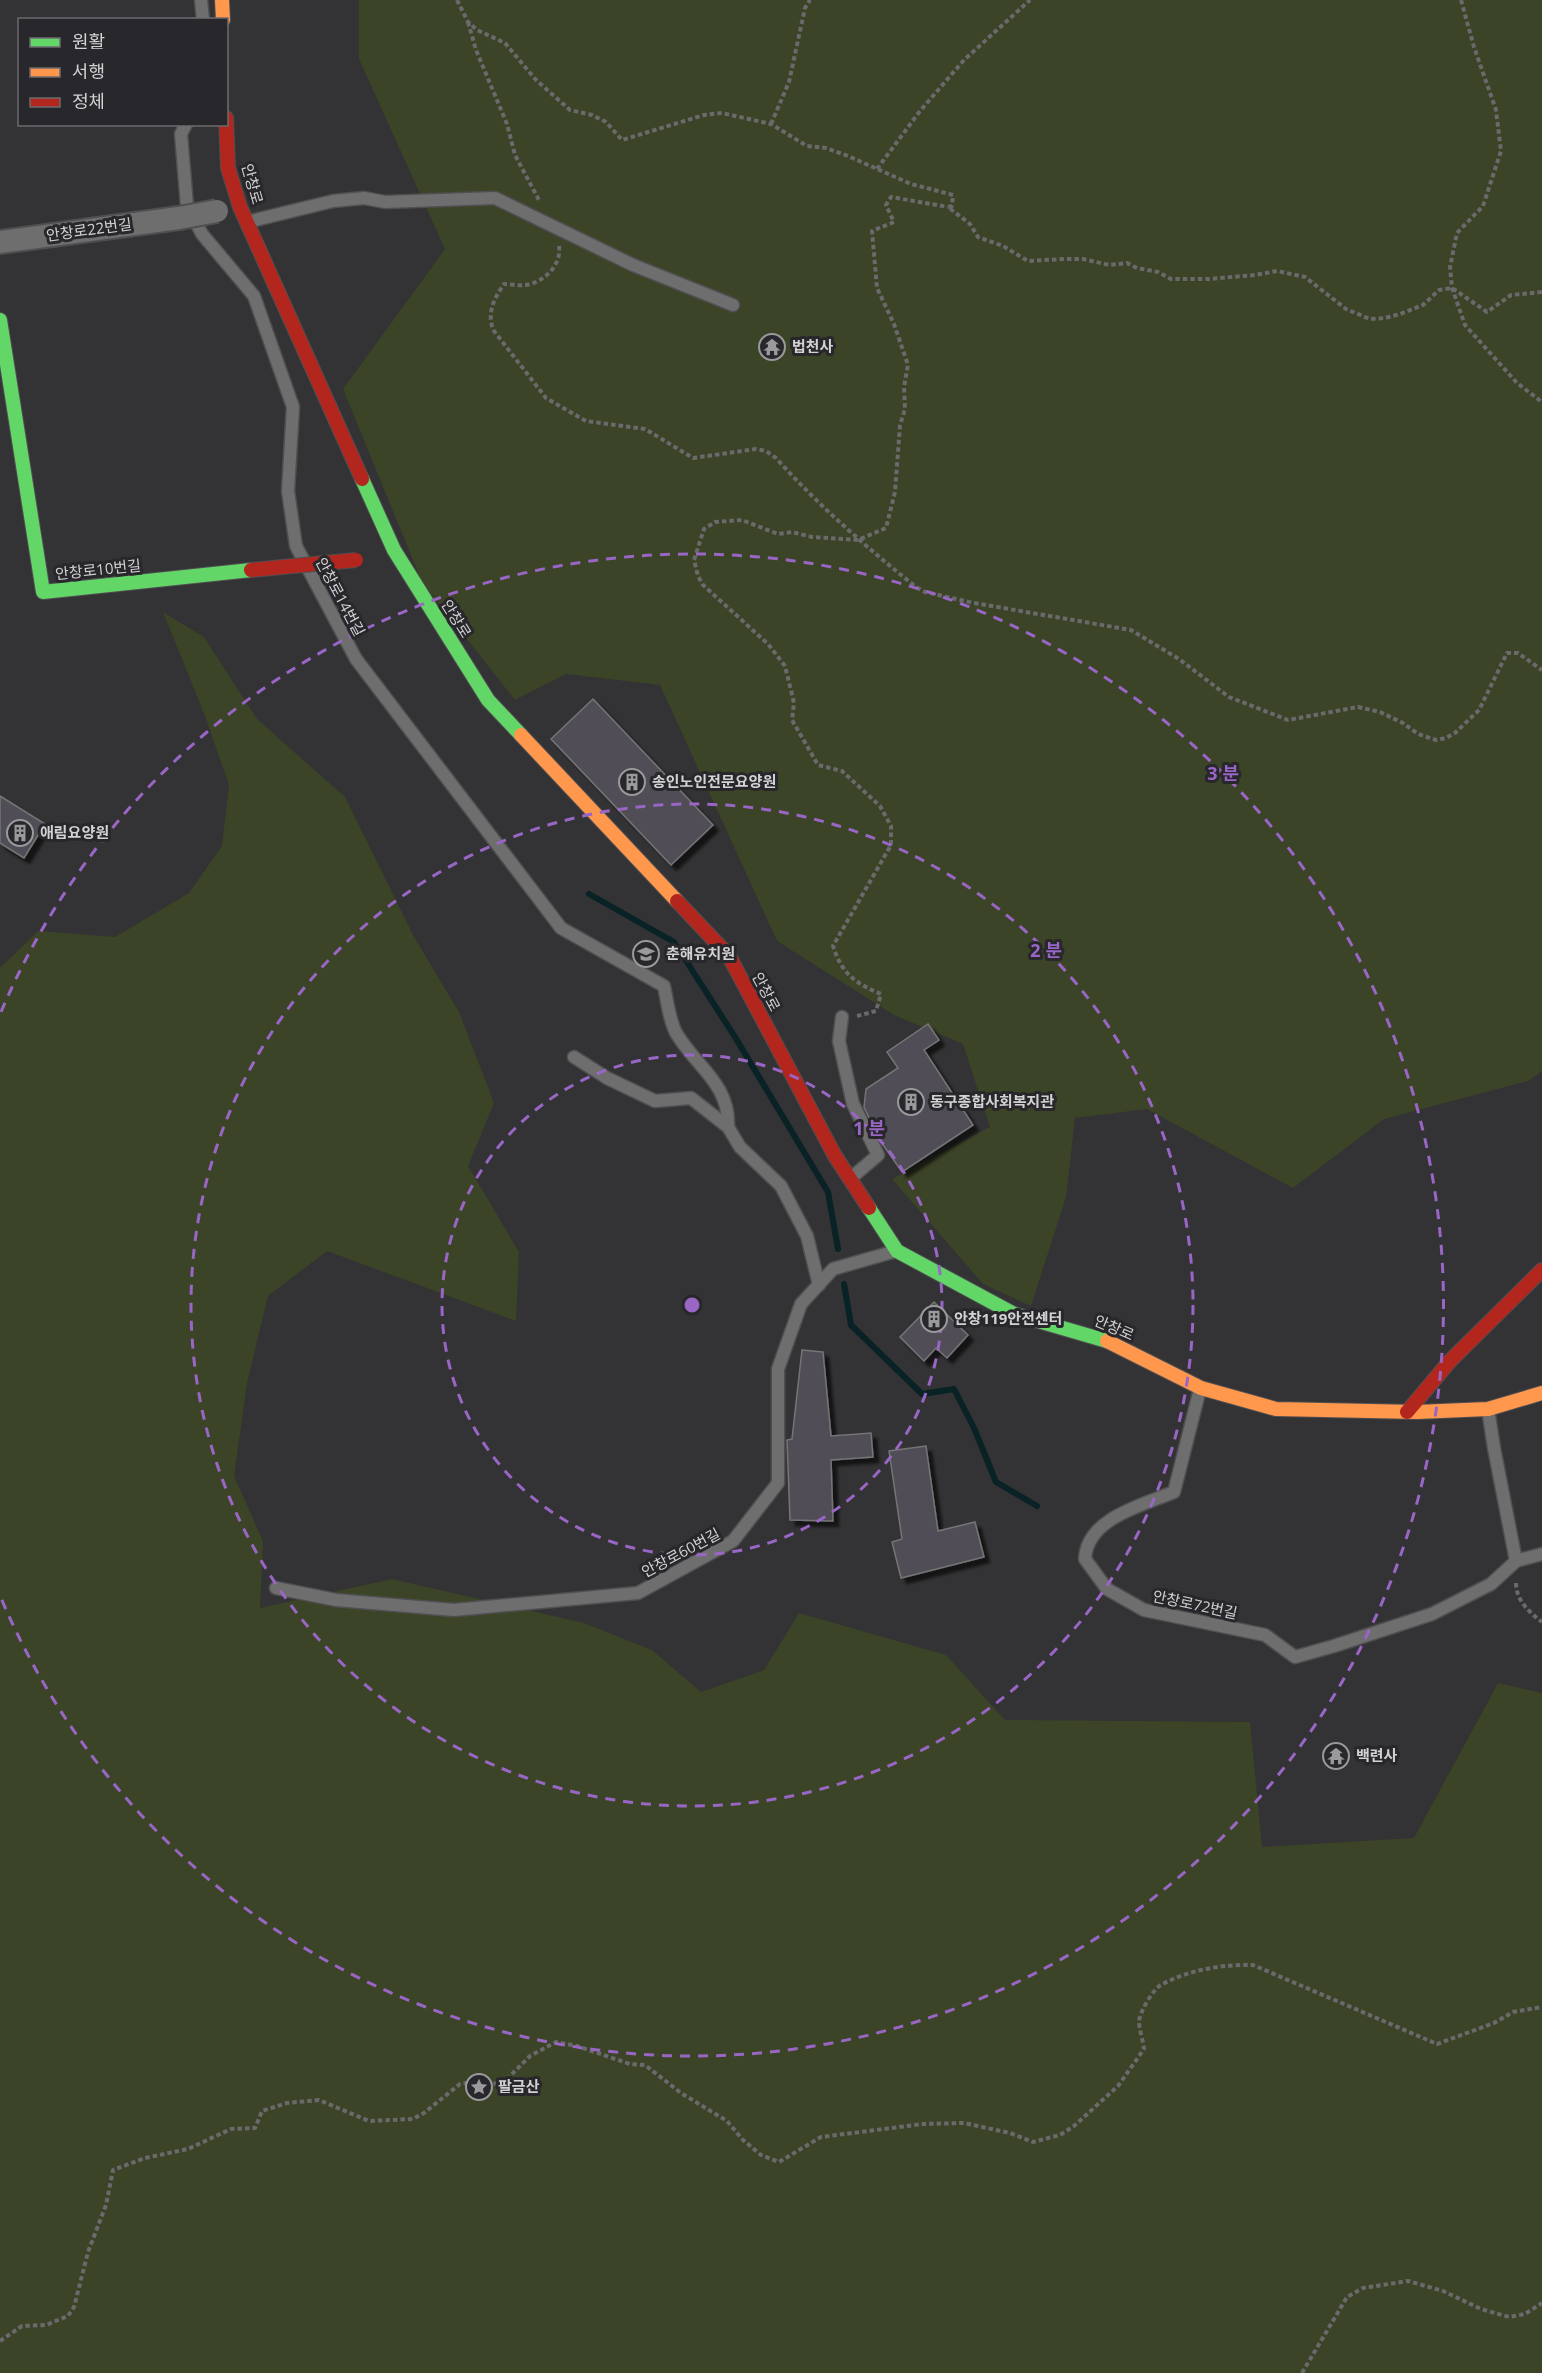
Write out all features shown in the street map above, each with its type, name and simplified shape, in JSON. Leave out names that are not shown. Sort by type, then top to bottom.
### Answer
[{"type":"street","points":[[222,0],[223,18]]},
{"type":"street","name":"안창로","points":[[226,126],[228,168],[243,215],[389,551],[488,700],[729,956],[835,1156],[897,1251],[1014,1314],[1100,1338],[1201,1388],[1276,1409],[1407,1412],[1488,1408],[1542,1393]]},
{"type":"street","name":"안창로22번길","points":[[0,242],[217,211],[243,215]]},
{"type":"street","name":"안창로10번길","points":[[0,320],[43,592],[361,558]]},
{"type":"street","points":[[1407,1412],[1450,1361],[1542,1270]]},
{"type":"lane","points":[[201,0],[203,18]]},
{"type":"lane","name":"안창로14번길","points":[[185,126],[181,134],[187,206],[202,234],[254,296],[293,407],[288,491],[296,546],[356,658],[561,928],[664,987],[676,1035],[713,1078],[729,1112],[728,1127]]},
{"type":"lane","points":[[243,215],[364,198],[385,202],[495,198],[633,265],[734,304]]},
{"type":"lane","points":[[842,1017],[839,1041],[853,1104],[878,1155],[850,1179]]},
{"type":"lane","points":[[574,1057],[607,1078],[655,1101],[691,1098],[728,1127],[740,1147],[781,1186],[807,1236],[819,1285]]},
{"type":"lane","name":"안창로60번길","points":[[276,1588],[336,1600],[454,1610],[638,1593],[734,1541],[778,1483],[778,1369],[801,1304],[833,1269],[897,1251]]},
{"type":"lane","name":"안창로72번길","points":[[1201,1388],[1174,1492],[1120,1514],[1096,1532],[1085,1546],[1084,1559],[1107,1589],[1144,1610],[1265,1635],[1295,1657],[1334,1647],[1432,1614],[1491,1584],[1516,1561],[1542,1554]]},
{"type":"lane","points":[[1488,1408],[1516,1561]]},
{"type":"path","points":[[457,0],[468,22],[476,50],[507,124],[515,154],[530,186],[556,227],[560,251],[557,265],[540,281],[525,285],[504,284],[495,297],[490,322],[494,331],[546,398],[586,421],[645,429],[693,458],[756,449],[766,451],[776,458],[797,482],[858,540],[916,587],[926,592],[974,603],[1131,630],[1179,659],[1229,697],[1288,720],[1358,707],[1380,712],[1403,723],[1418,734],[1436,740],[1446,738],[1455,732],[1479,710],[1507,653],[1518,652],[1542,670]]},
{"type":"path","points":[[771,124],[789,82],[804,8],[810,0]]},
{"type":"path","points":[[877,169],[920,111],[964,60],[1030,0]]},
{"type":"path","points":[[1461,0],[1474,47],[1496,110],[1501,151],[1483,206],[1457,233],[1450,267],[1452,288],[1465,325],[1517,383],[1542,402]]},
{"type":"path","points":[[468,22],[477,30],[505,43],[536,80],[570,110],[592,115],[606,122],[622,140],[704,115],[722,113],[771,124],[807,146],[837,152],[910,184],[953,195],[952,206],[948,207]]},
{"type":"path","points":[[842,1017],[865,1016],[876,1011],[881,993],[857,984],[837,959],[833,946],[891,845],[891,826],[880,807],[842,771],[818,765],[792,720],[794,703],[785,666],[768,644],[703,585],[694,560],[704,529],[716,522],[742,520],[778,534],[792,532],[812,537],[858,540],[886,528],[891,514],[900,425],[905,410],[904,387],[908,365],[894,324],[877,288],[872,231],[894,222],[886,205],[891,198],[948,207],[970,224],[978,237],[1003,246],[1028,261],[1083,259],[1109,265],[1127,263],[1137,268],[1158,272],[1171,279],[1209,279],[1277,271],[1305,277],[1346,309],[1370,319],[1400,314],[1423,304],[1440,290],[1452,288],[1487,312],[1511,295],[1542,292]]},
{"type":"path","points":[[1516,1561],[1516,1593],[1531,1613],[1542,1622]]},
{"type":"path","points":[[0,2341],[22,2326],[46,2325],[68,2316],[74,2307],[88,2252],[106,2205],[113,2170],[145,2158],[188,2149],[231,2129],[255,2128],[262,2111],[287,2103],[319,2100],[369,2121],[414,2119],[460,2084],[472,2082],[502,2084],[530,2056],[556,2042],[577,2046],[630,2064],[645,2065],[681,2093],[727,2121],[743,2140],[761,2155],[779,2162],[821,2137],[923,2124],[964,2123],[1011,2133],[1033,2142],[1060,2135],[1074,2126],[1118,2086],[1144,2049],[1139,2020],[1153,1991],[1160,1985],[1194,1972],[1236,1964],[1253,1965],[1437,2044],[1494,2023],[1513,2012],[1542,2007]]},
{"type":"path","points":[[1302,2373],[1347,2297],[1363,2288],[1408,2281],[1443,2291],[1481,2309],[1509,2317],[1525,2314],[1542,2302]]},
{"type":"green space","points":[[359,0],[1542,0],[1542,1071],[1528,1081],[1384,1119],[1293,1188],[1147,1109],[1075,1118],[1066,1197],[1031,1306],[983,1284],[892,1179],[990,1127],[963,1044],[894,1015],[777,941],[660,685],[566,674],[515,700],[422,582],[343,389],[445,249],[359,59]]},
{"type":"green space","points":[[163,612],[204,637],[257,719],[345,797],[413,935],[459,1012],[494,1103],[468,1166],[519,1252],[516,1321],[327,1251],[268,1296],[247,1383],[234,1476],[263,1541],[260,1608],[392,1579],[584,1623],[652,1650],[701,1692],[764,1670],[799,1613],[946,1655],[1005,1720],[1250,1722],[1262,1847],[1414,1838],[1498,1683],[1542,1693],[1542,2373],[0,2373],[0,968],[38,931],[115,937],[189,893],[222,846],[229,785],[205,716]]},
{"type":"building","name":"송인노인전문요양원","points":[[593,699],[713,825],[671,865],[551,739]]},
{"type":"building","name":"애림요양원","points":[[0,796],[45,824],[24,858],[0,843]]},
{"type":"building","name":"동구종합사회복지관","points":[[928,1024],[939,1040],[924,1050],[973,1125],[902,1172],[879,1139],[864,1107],[866,1089],[898,1068],[887,1052]]},
{"type":"building","name":"안창119안전센터","points":[[934,1302],[968,1335],[947,1358],[936,1348],[924,1361],[900,1337]]},
{"type":"building","points":[[802,1350],[823,1352],[831,1436],[871,1433],[873,1457],[831,1460],[833,1521],[790,1520],[787,1440],[792,1439]]},
{"type":"building","points":[[926,1446],[938,1531],[975,1522],[984,1557],[901,1578],[892,1542],[902,1539],[889,1451]]},
{"type":"waterway","points":[[589,894],[674,942],[735,1037],[828,1192],[838,1249]]},
{"type":"waterway","points":[[844,1284],[851,1325],[922,1394],[954,1389],[974,1428],[996,1482],[1037,1506]]},
{"type":"traffic: fast","points":[[0,320],[43,592],[251,570]]},
{"type":"traffic: fast","points":[[362,479],[394,550],[488,700],[521,735]]},
{"type":"traffic: fast","points":[[869,1208],[897,1251],[1014,1314],[1107,1341]]},
{"type":"traffic: slow","points":[[222,0],[223,18]]},
{"type":"traffic: slow","points":[[521,735],[677,901]]},
{"type":"traffic: slow","points":[[1107,1341],[1201,1388],[1276,1409],[1417,1412],[1488,1409],[1542,1393]]},
{"type":"traffic: jam","points":[[226,126],[228,168],[240,207],[362,479]]},
{"type":"traffic: jam","points":[[251,570],[356,560]]},
{"type":"traffic: jam","points":[[677,901],[729,956],[835,1156],[869,1208]]},
{"type":"traffic: jam","points":[[1407,1412],[1450,1361],[1542,1270]]},
{"type":"place","name":"법천사","points":[[772,347]]},
{"type":"place","name":"송인노인전문요양원","points":[[632,782]]},
{"type":"place","name":"애림요양원","points":[[20,833]]},
{"type":"place","name":"춘해유치원","points":[[646,954]]},
{"type":"place","name":"동구종합사회복지관","points":[[911,1102]]},
{"type":"place","name":"안창119안전센터","points":[[934,1319]]},
{"type":"place","name":"백련사","points":[[1336,1756]]},
{"type":"place","name":"팔금산","points":[[479,2087]]}]
